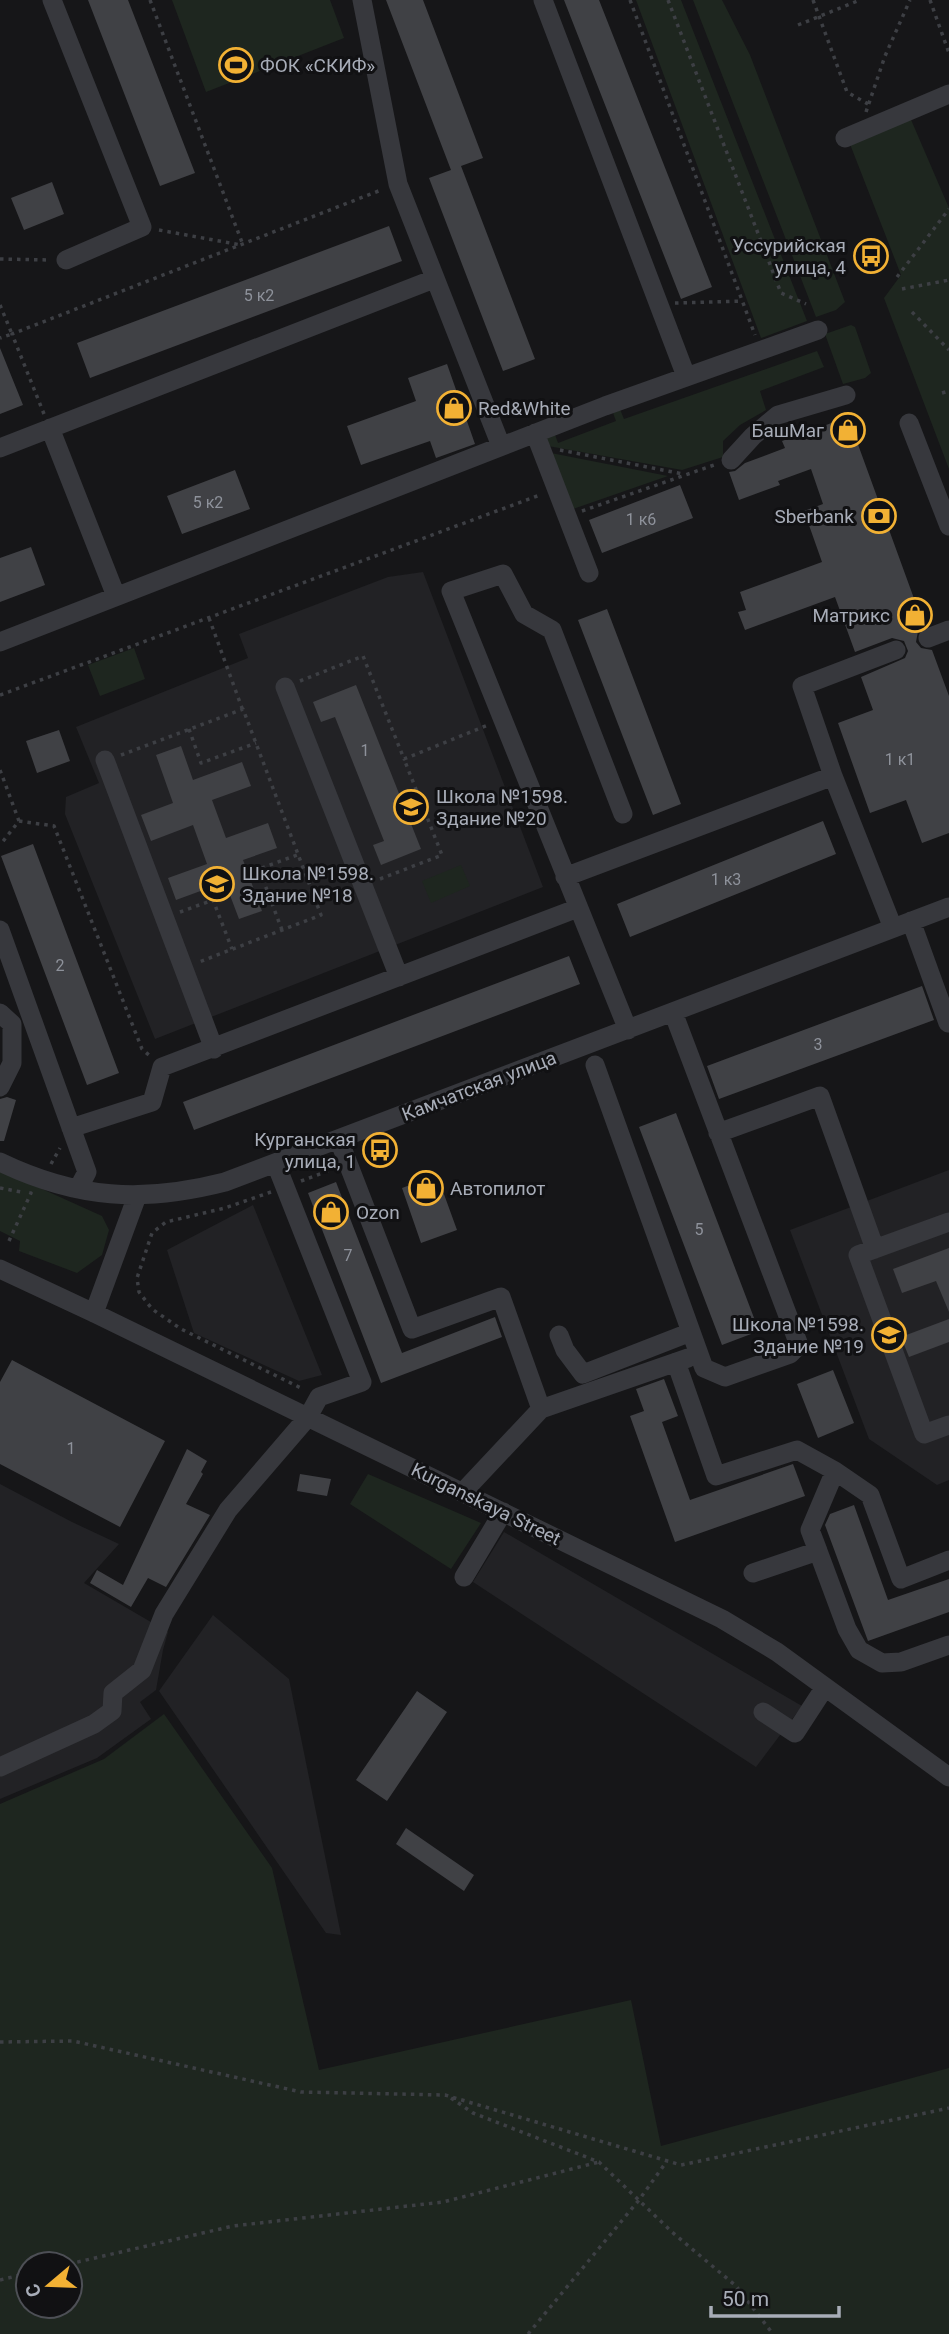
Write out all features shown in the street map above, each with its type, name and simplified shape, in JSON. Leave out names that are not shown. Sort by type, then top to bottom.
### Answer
[{"type":"street","points":[[52,0],[142,227],[66,260]]},
{"type":"street","points":[[362,0],[398,184],[501,446]]},
{"type":"street","points":[[543,0],[686,376]]},
{"type":"street","points":[[853,134],[949,93]]},
{"type":"street","points":[[0,448],[434,279]]},
{"type":"street","points":[[0,642],[501,446],[538,440],[686,376],[818,330]]},
{"type":"street","points":[[731,460],[753,436],[778,415],[846,395]]},
{"type":"street","points":[[909,424],[949,526]]},
{"type":"street","points":[[50,428],[116,596]]},
{"type":"street","points":[[538,440],[589,573]]},
{"type":"street","points":[[623,814],[552,630],[524,614],[503,574],[452,591],[628,1030]]},
{"type":"street","points":[[928,638],[949,630]]},
{"type":"street","points":[[896,650],[802,686],[833,776],[948,1023]]},
{"type":"street","points":[[285,687],[399,977]]},
{"type":"street","points":[[105,760],[214,1049]]},
{"type":"street","points":[[565,877],[833,776]]},
{"type":"street","name":"Камчатская улица","points":[[0,1162],[41,1179],[111,1196],[194,1190],[225,1182],[949,907]]},
{"type":"street","points":[[71,1128],[152,1102],[162,1067],[578,908]]},
{"type":"street","points":[[0,930],[87,1172],[78,1189]]},
{"type":"street","points":[[595,1065],[704,1368],[725,1377],[790,1354],[799,1345],[673,1012]]},
{"type":"street","points":[[0,1013],[12,1024],[12,1063],[0,1087]]},
{"type":"street","points":[[718,1133],[820,1096],[875,1249]]},
{"type":"street","points":[[339,1140],[412,1329],[501,1297],[541,1409]]},
{"type":"street","points":[[0,1767],[94,1724],[112,1711],[113,1693],[142,1670],[164,1614],[228,1510],[308,1417],[319,1397],[362,1382],[276,1164]]},
{"type":"street","points":[[94,1313],[137,1196]]},
{"type":"street","points":[[949,1222],[858,1255],[924,1434],[949,1425]]},
{"type":"street","name":"Kurganskaya Street","points":[[0,1269],[741,1629],[778,1652],[949,1777]]},
{"type":"street","points":[[559,1335],[565,1350],[583,1374],[691,1332]]},
{"type":"street","points":[[463,1492],[541,1409],[699,1354]]},
{"type":"street","points":[[676,1362],[716,1476],[797,1450],[870,1495],[901,1579],[949,1560]]},
{"type":"street","points":[[835,1471],[810,1530],[847,1629],[859,1650],[882,1662],[901,1662],[949,1646]]},
{"type":"street","points":[[464,1577],[503,1512]]},
{"type":"street","points":[[753,1573],[818,1550]]},
{"type":"street","points":[[763,1712],[795,1732],[825,1687]]},
{"type":"path","points":[[150,0],[243,245]]},
{"type":"path","points":[[630,0],[761,350]]},
{"type":"path","points":[[668,0],[781,293],[806,304]]},
{"type":"path","points":[[813,0],[846,92],[868,104]]},
{"type":"path","points":[[798,25],[860,0]]},
{"type":"path","points":[[853,134],[910,0]]},
{"type":"path","points":[[930,0],[949,53]]},
{"type":"path","points":[[0,338],[398,184]]},
{"type":"path","points":[[897,277],[949,209]]},
{"type":"path","points":[[142,227],[243,245]]},
{"type":"path","points":[[0,259],[66,260]]},
{"type":"path","points":[[902,289],[949,280]]},
{"type":"path","points":[[659,304],[743,301]]},
{"type":"path","points":[[0,305],[50,428]]},
{"type":"path","points":[[912,312],[949,350]]},
{"type":"path","points":[[942,393],[949,391]]},
{"type":"path","points":[[538,440],[685,474]]},
{"type":"path","points":[[567,517],[731,460]]},
{"type":"path","points":[[0,695],[556,489]]},
{"type":"path","points":[[184,968],[321,915],[209,618]]},
{"type":"path","points":[[285,687],[363,656],[442,855],[363,886]]},
{"type":"path","points":[[105,760],[243,709]]},
{"type":"path","points":[[404,759],[482,727]]},
{"type":"path","points":[[189,729],[201,763],[256,743]]},
{"type":"path","points":[[0,771],[19,821]]},
{"type":"path","points":[[0,845],[19,821]]},
{"type":"path","points":[[19,821],[54,826],[142,1049],[162,1067]]},
{"type":"path","points":[[282,930],[259,869],[298,854]]},
{"type":"path","points":[[165,918],[213,900],[232,949]]},
{"type":"path","points":[[319,1397],[181,1329],[152,1309],[139,1292],[137,1278],[152,1233],[166,1222],[225,1208],[348,1164]]},
{"type":"path","points":[[0,1188],[31,1194],[9,1241]]},
{"type":"path","points":[[0,2042],[73,2041],[301,2092],[445,2095],[681,2165],[949,2108]]},
{"type":"path","points":[[445,2095],[473,2113],[598,2162],[736,2286],[773,2334]]},
{"type":"path","points":[[528,2334],[639,2200],[667,2161]]},
{"type":"path","points":[[84,2261],[233,2227],[443,2202],[598,2162]]},
{"type":"shaded area","name":"ФОК «СКИФ»","points":[[172,0],[330,0],[344,38],[206,92]]},
{"type":"shaded area","points":[[636,0],[681,0],[807,321],[761,338]]},
{"type":"shaded area","points":[[693,0],[722,0],[750,55],[845,302],[836,310],[816,317]]},
{"type":"shaded area","points":[[909,115],[949,208],[949,469],[884,298],[901,275],[848,139]]},
{"type":"shaded area","points":[[851,325],[855,327],[871,373],[865,378],[843,384],[825,334]]},
{"type":"shaded area","points":[[817,351],[824,367],[760,391],[766,410],[740,425],[723,441],[723,457],[682,470],[548,446],[544,436],[554,432],[558,443],[616,421],[612,410],[619,407],[624,419]]},
{"type":"shaded area","points":[[551,453],[668,476],[573,509]]},
{"type":"shaded area","points":[[423,572],[543,887],[155,1039],[65,814],[66,797],[99,783],[76,727],[248,658],[239,634],[388,577]]},
{"type":"shaded area","points":[[134,648],[145,679],[100,696],[88,665]]},
{"type":"shaded area","points":[[461,865],[470,886],[431,903],[422,881]]},
{"type":"shaded area","points":[[0,1170],[102,1216],[109,1230],[102,1255],[77,1273],[19,1251],[20,1241],[0,1231]]},
{"type":"shaded area","name":"Школа №1598. Здание №19","points":[[949,1170],[949,1480],[937,1485],[869,1439],[790,1230]]},
{"type":"shaded area","points":[[253,1205],[322,1375],[299,1381],[194,1333],[167,1250]]},
{"type":"shaded area","points":[[368,1474],[481,1523],[451,1569],[350,1504]]},
{"type":"shaded area","points":[[0,1484],[119,1544],[84,1583],[168,1632],[156,1690],[140,1702],[151,1719],[97,1758],[0,1799]]},
{"type":"shaded area","points":[[504,1532],[802,1706],[756,1767],[473,1582]]},
{"type":"shaded area","points":[[213,1615],[289,1679],[341,1935],[326,1933],[159,1691]]},
{"type":"shaded area","points":[[164,1714],[272,1868],[319,2070],[631,2000],[661,2146],[949,2068],[949,2334],[0,2334],[0,1804],[104,1759]]},
{"type":"building","points":[[88,0],[128,0],[195,173],[160,186]]},
{"type":"building","points":[[386,0],[423,0],[483,158],[461,166],[535,359],[503,371],[429,178],[451,170]]},
{"type":"building","points":[[564,0],[599,0],[712,287],[681,299]]},
{"type":"building","points":[[52,182],[64,214],[24,230],[11,198]]},
{"type":"building","points":[[389,226],[402,261],[90,378],[77,343]]},
{"type":"building","points":[[0,348],[23,405],[0,414]]},
{"type":"building","points":[[447,364],[475,444],[436,458],[430,441],[361,465],[347,426],[416,401],[408,378]]},
{"type":"building","points":[[848,417],[924,626],[918,631],[916,642],[921,648],[932,650],[949,696],[949,833],[922,843],[906,800],[870,813],[838,723],[873,710],[861,677],[905,658],[908,651],[904,641],[892,638],[855,652],[835,597],[745,630],[738,612],[746,610],[740,592],[822,562],[804,511],[823,504],[811,469],[778,481],[780,485],[739,500],[729,472],[785,448],[782,441]]},
{"type":"building","points":[[235,470],[250,509],[182,534],[167,496]]},
{"type":"building","points":[[680,485],[693,518],[602,553],[589,520]]},
{"type":"building","points":[[31,547],[45,585],[0,602],[0,558]]},
{"type":"building","points":[[607,609],[681,804],[653,815],[578,620]]},
{"type":"building","points":[[356,685],[421,849],[381,865],[373,845],[384,841],[335,717],[321,722],[313,702]]},
{"type":"building","points":[[59,730],[70,761],[37,773],[26,741]]},
{"type":"building","points":[[181,746],[193,780],[242,762],[251,786],[212,800],[226,838],[268,823],[277,848],[243,860],[262,911],[239,919],[225,882],[176,900],[168,878],[207,864],[193,825],[151,841],[141,815],[173,803],[156,755]]},
{"type":"building","points":[[823,821],[836,854],[630,937],[617,904]]},
{"type":"building","points":[[33,844],[119,1073],[87,1085],[1,856]]},
{"type":"building","points":[[569,956],[580,984],[194,1130],[183,1102]]},
{"type":"building","points":[[922,986],[934,1020],[719,1099],[707,1066]]},
{"type":"building","points":[[7,1097],[16,1100],[4,1141],[0,1141],[0,1099]]},
{"type":"building","points":[[676,1113],[759,1331],[722,1345],[639,1127]]},
{"type":"building","points":[[437,1175],[457,1230],[421,1243],[402,1188]]},
{"type":"building","points":[[336,1182],[402,1353],[495,1317],[502,1337],[381,1383],[308,1193]]},
{"type":"building","points":[[949,1248],[949,1312],[936,1281],[902,1293],[893,1269]]},
{"type":"building","points":[[949,1319],[949,1342],[909,1357],[901,1337]]},
{"type":"building","points":[[12,1360],[165,1441],[120,1527],[0,1464],[0,1382]]},
{"type":"building","points":[[833,1370],[854,1423],[818,1438],[797,1384]]},
{"type":"building","points":[[664,1379],[678,1416],[662,1422],[690,1500],[793,1464],[805,1496],[675,1542],[630,1416],[644,1411],[636,1389]]},
{"type":"building","points":[[187,1449],[207,1461],[201,1472],[203,1474],[186,1504],[210,1515],[166,1587],[148,1578],[131,1607],[90,1583],[97,1570],[123,1585]]},
{"type":"building","points":[[300,1474],[331,1479],[327,1496],[297,1491]]},
{"type":"building","points":[[854,1505],[888,1600],[949,1579],[949,1612],[868,1641],[825,1525],[830,1514]]},
{"type":"building","points":[[417,1691],[447,1712],[387,1801],[356,1780]]},
{"type":"building","points":[[406,1828],[474,1875],[464,1891],[396,1844]]},
{"type":"place","name":"ФОК «СКИФ»","points":[[236,65]]},
{"type":"place","name":"Уссурийская улица, 4","points":[[871,256]]},
{"type":"place","name":"Red&White","points":[[454,408]]},
{"type":"place","name":"БашМаг","points":[[848,430]]},
{"type":"place","name":"Sberbank","points":[[879,516]]},
{"type":"place","name":"Матрикс","points":[[915,615]]},
{"type":"place","name":"Школа №1598. Здание №20","points":[[411,807]]},
{"type":"place","name":"Школа №1598. Здание №18","points":[[217,884]]},
{"type":"place","name":"Курганская улица, 1","points":[[380,1150]]},
{"type":"place","name":"Автопилот","points":[[426,1188]]},
{"type":"place","name":"Ozon","points":[[331,1212]]},
{"type":"place","name":"Школа №1598. Здание №19","points":[[889,1335]]}]
